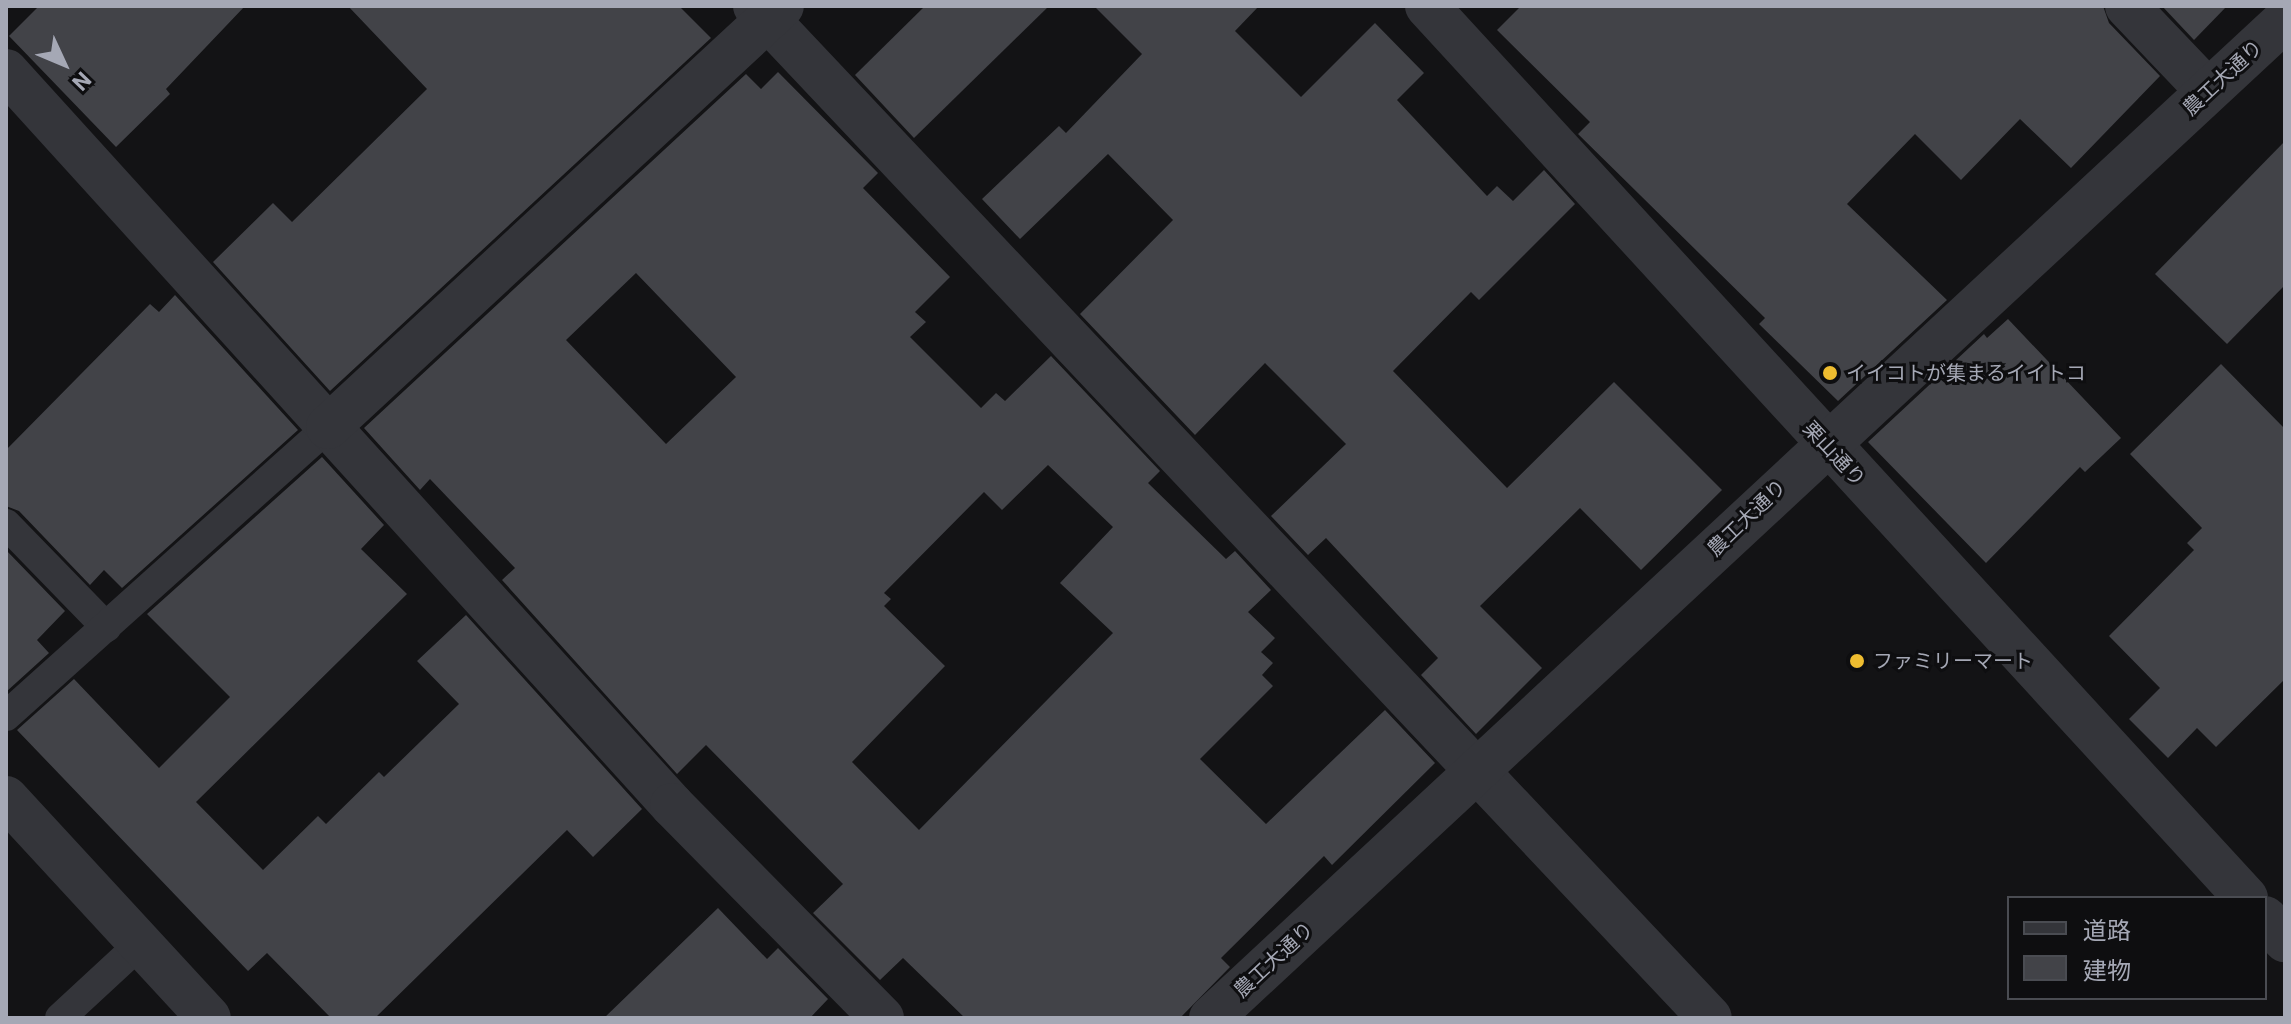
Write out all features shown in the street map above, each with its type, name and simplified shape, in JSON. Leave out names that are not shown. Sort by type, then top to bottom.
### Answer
[{"type":"street","name":"栗山通り","points":[[1427,6],[2244,896]]},
{"type":"street","points":[[2127,6],[2208,91]]},
{"type":"street","points":[[328,427],[768,11],[1710,1018]]},
{"type":"street","name":"農工大通り","points":[[1211,1018],[1481,770],[1825,443],[2285,20]]},
{"type":"street","points":[[6,71],[672,805],[882,1018]]},
{"type":"street","points":[[6,798],[209,1018]]},
{"type":"street","points":[[2267,920],[2285,940]]},
{"type":"lane","points":[[6,716],[328,427]]},
{"type":"lane","points":[[6,524],[106,627]]},
{"type":"lane","points":[[60,1018],[140,944]]},
{"type":"building","points":[[39,6],[245,6],[166,89],[170,94],[116,147],[9,36]]},
{"type":"building","points":[[348,6],[679,6],[711,38],[330,391],[213,262],[273,203],[292,222],[427,89]]},
{"type":"building","points":[[925,6],[1049,6],[914,138],[855,75]]},
{"type":"building","points":[[1094,6],[1259,6],[1235,31],[1301,97],[1375,23],[1424,73],[1397,100],[1487,196],[1497,186],[1513,201],[1544,170],[1575,204],[1479,300],[1471,292],[1393,371],[1507,488],[1614,382],[1722,490],[1641,570],[1580,508],[1480,606],[1542,668],[1476,734],[1421,675],[1438,658],[1326,538],[1308,555],[1271,516],[1346,444],[1265,363],[1195,435],[1080,314],[1173,220],[1108,154],[1020,239],[982,199],[1059,126],[1066,133],[1142,54]]},
{"type":"building","points":[[1521,6],[2103,6],[2109,23],[2160,76],[2071,168],[2020,119],[1961,180],[1915,134],[1847,204],[1947,300],[1838,401],[1759,324],[1765,318],[1578,134],[1590,122],[1497,30]]},
{"type":"building","points":[[2162,6],[2227,6],[2194,40]]},
{"type":"building","points":[[778,72],[878,173],[863,188],[950,277],[915,312],[926,322],[910,337],[981,408],[996,393],[1005,401],[1051,356],[1160,471],[1148,483],[1226,559],[1235,551],[1271,590],[1248,612],[1275,638],[1261,652],[1273,663],[1262,675],[1273,686],[1200,759],[1266,824],[1385,710],[1435,763],[1332,865],[1324,856],[1221,958],[1230,967],[1180,1018],[965,1018],[903,958],[880,980],[813,913],[843,884],[706,745],[677,774],[502,580],[515,568],[430,479],[420,490],[364,428],[746,74],[761,89]],"holes":[[[636,273],[736,377],[666,444],[566,340]],[[1048,465],[1113,527],[1060,583],[1113,633],[919,830],[852,762],[945,666],[884,606],[891,599],[884,593],[984,492],[1002,510]]]},
{"type":"building","points":[[2285,141],[2285,285],[2227,344],[2155,274]]},
{"type":"building","points":[[175,295],[298,430],[122,588],[104,570],[90,585],[19,511],[6,506],[6,450],[150,304],[159,312]]},
{"type":"building","points":[[2008,319],[2121,438],[2085,472],[2080,467],[1986,563],[1868,442],[1984,334],[1987,338]]},
{"type":"building","points":[[2221,364],[2285,429],[2285,679],[2216,747],[2197,728],[2168,758],[2129,719],[2160,688],[2109,636],[2194,550],[2187,543],[2202,528],[2130,454]]},
{"type":"building","points":[[322,457],[384,525],[361,549],[407,594],[196,802],[263,870],[318,816],[326,824],[379,772],[384,777],[459,704],[417,661],[466,615],[642,809],[593,857],[567,830],[375,1018],[331,1018],[267,953],[248,971],[17,730],[74,679],[159,768],[230,697],[147,614]]},
{"type":"building","points":[[6,550],[65,611],[37,640],[49,653],[6,692]]},
{"type":"building","points":[[718,908],[767,959],[778,948],[828,999],[810,1018],[604,1018]]},
{"type":"place","name":"イイコトが集まるイイトコ","points":[[1830,373]]},
{"type":"place","name":"ファミリーマート","points":[[1857,661]]}]
